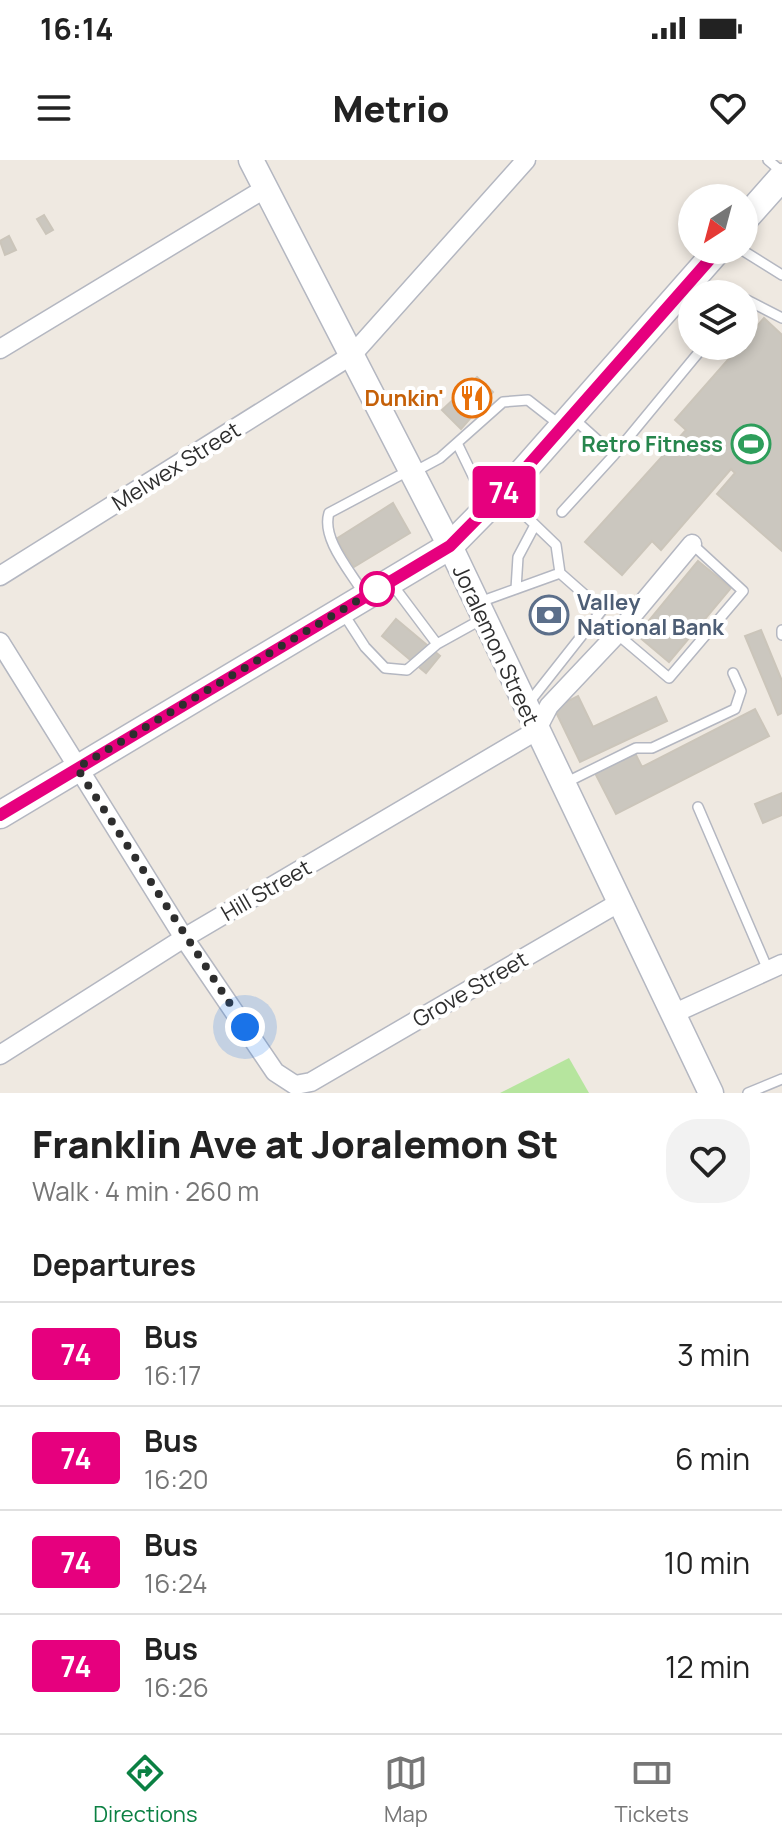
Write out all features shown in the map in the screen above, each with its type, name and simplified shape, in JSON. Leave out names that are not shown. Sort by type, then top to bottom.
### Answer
[{"type":"main road","points":[[758,204],[782,176]]},
{"type":"main road","points":[[0,815],[450,546],[496,501],[678,303]]},
{"type":"street","name":"Joralemon Street","points":[[251,160],[450,546],[711,1093]]},
{"type":"street","name":"Melwex Street","points":[[0,576],[352,355],[526,160]]},
{"type":"street","points":[[0,349],[266,188]]},
{"type":"street","points":[[536,731],[549,706],[617,634],[692,544]]},
{"type":"street","points":[[0,642],[184,938]]},
{"type":"street","name":"Hill Street","points":[[0,1055],[184,938],[536,731]]},
{"type":"street","name":"Grove Street","points":[[184,938],[275,1072],[295,1085],[321,1076],[620,902]]},
{"type":"street","points":[[675,1013],[775,967]]},
{"type":"lane","points":[[768,160],[782,176]]},
{"type":"lane","points":[[758,260],[782,275]]},
{"type":"lane","points":[[758,306],[782,318]]},
{"type":"lane","points":[[562,512],[692,360]]},
{"type":"lane","points":[[365,596],[329,536],[325,525],[329,513],[440,458],[503,402],[528,400],[567,422],[614,455]]},
{"type":"lane","points":[[457,443],[496,501],[535,525],[556,545],[560,573],[602,610],[525,707]]},
{"type":"lane","points":[[516,589],[518,557],[535,525]]},
{"type":"lane","points":[[617,634],[669,678],[743,591],[692,544]]},
{"type":"lane","points":[[341,610],[365,647],[385,668],[407,670],[480,611],[516,589],[560,573]]},
{"type":"lane","points":[[390,582],[437,644]]},
{"type":"lane","points":[[562,784],[636,748],[652,748],[735,709],[741,691],[733,673]]},
{"type":"lane","points":[[698,807],[775,967]]},
{"type":"lane","points":[[748,1093],[782,1079]]},
{"type":"green space","points":[[569,1058],[589,1093],[500,1093]]},
{"type":"building","points":[[44,215],[53,230],[46,234],[37,219]]},
{"type":"building","points":[[9,236],[16,250],[5,255],[0,241]]},
{"type":"building","points":[[764,318],[782,335],[782,551],[717,494],[735,473],[731,469],[661,550],[652,541],[622,575],[585,542],[686,430],[675,420],[728,360],[758,360],[758,325]]},
{"type":"building","name":"Dunkin'","points":[[477,377],[493,392],[461,429],[442,410]]},
{"type":"building","points":[[393,503],[410,533],[354,567],[336,539]]},
{"type":"building","points":[[698,561],[731,588],[669,662],[637,635]]},
{"type":"building","points":[[396,619],[440,656],[426,673],[382,636]]},
{"type":"building","points":[[761,630],[782,681],[782,713],[778,715],[745,636]]},
{"type":"building","points":[[578,696],[593,727],[656,697],[667,721],[580,762],[554,708]]},
{"type":"building","points":[[755,709],[769,736],[616,814],[595,773],[635,753],[642,767]]},
{"type":"building","points":[[782,793],[782,815],[763,823],[755,804]]},
{"type":"bus line","name":"74","points":[[0,815],[450,546],[518,477],[706,264]]},
{"type":"place","name":"Dunkin'","points":[[472,398]]},
{"type":"place","name":"Retro Fitness","points":[[751,444]]},
{"type":"place","name":"Valley National Bank","points":[[549,615]]},
{"type":"route","points":[[245,1027],[184,938],[77,768],[377,589]]}]
